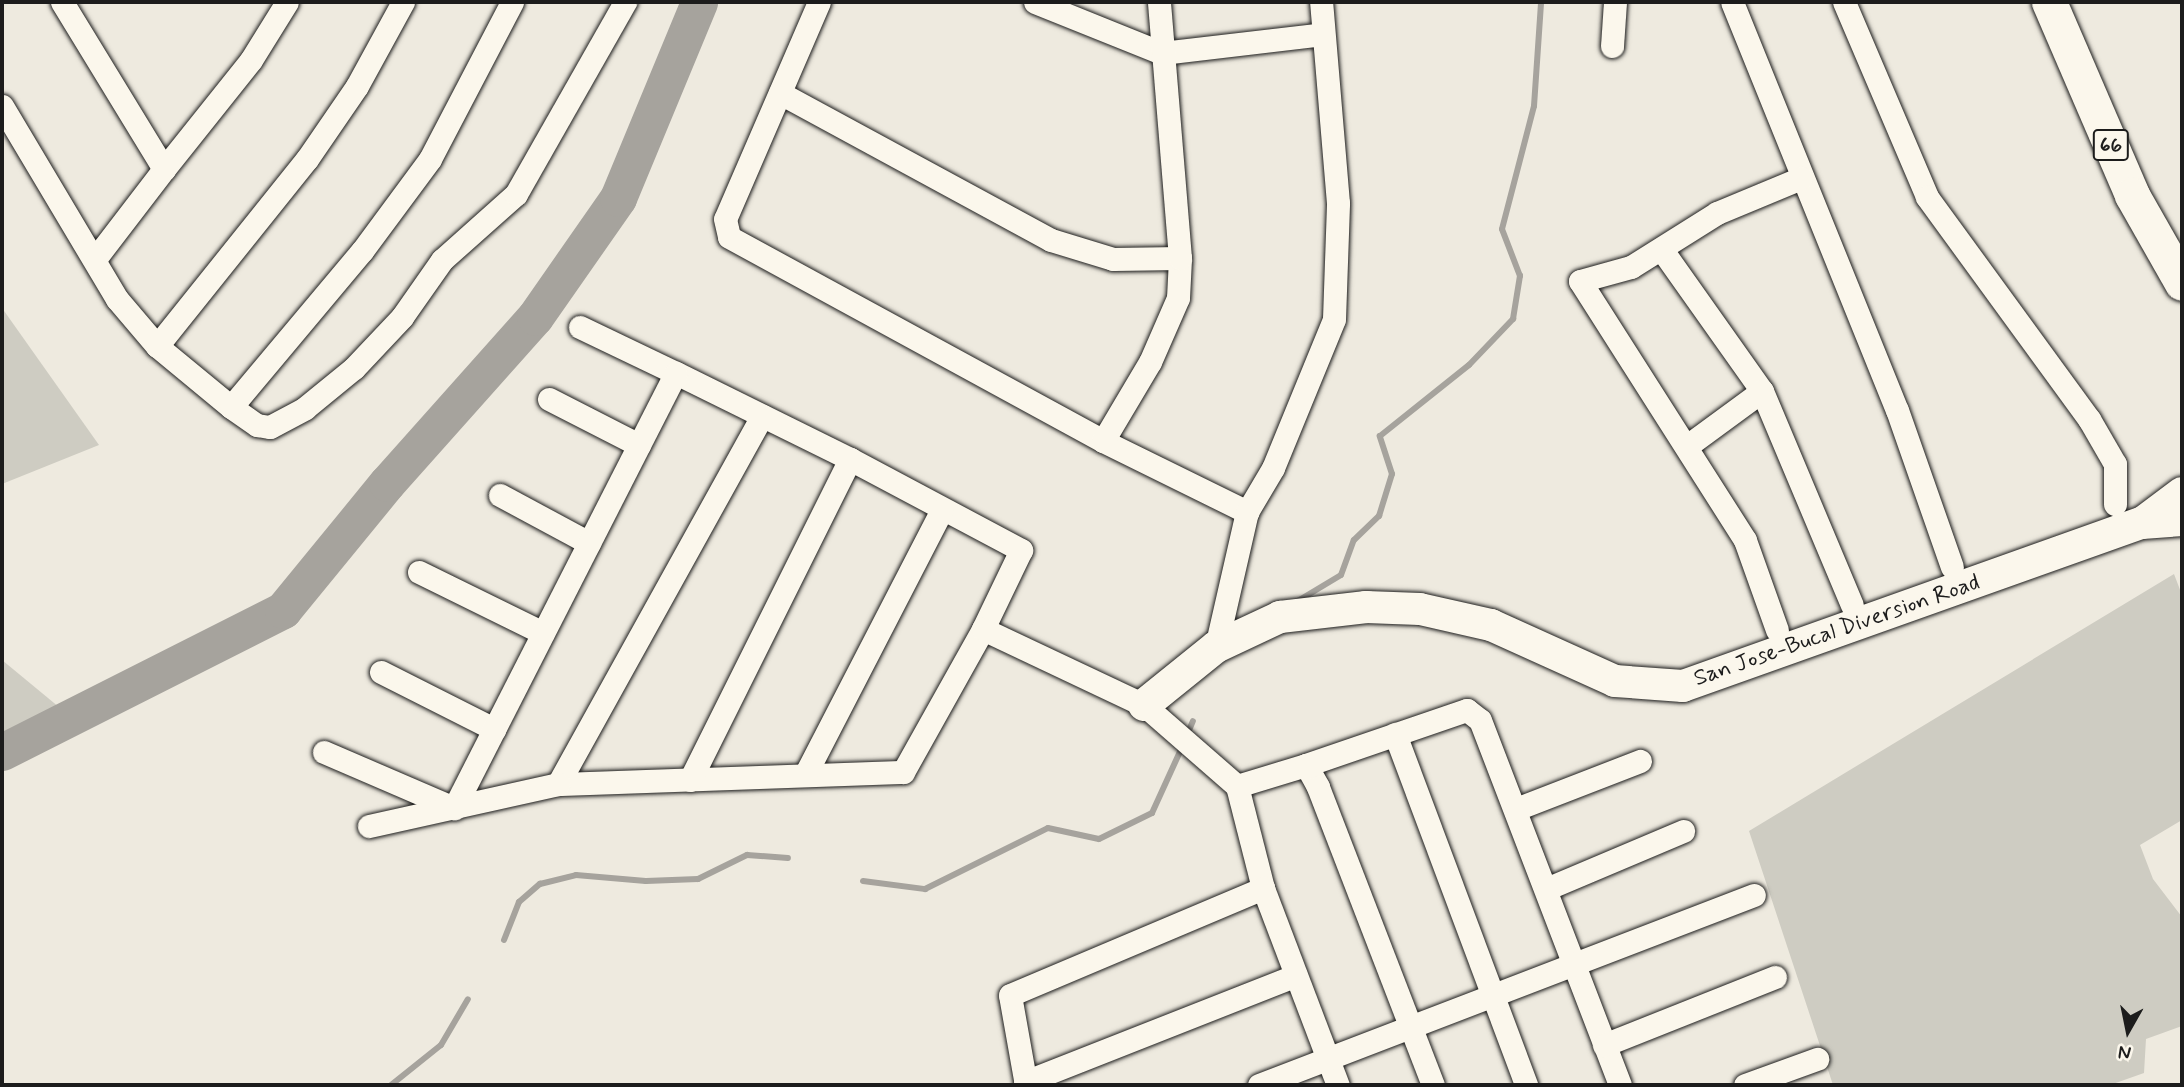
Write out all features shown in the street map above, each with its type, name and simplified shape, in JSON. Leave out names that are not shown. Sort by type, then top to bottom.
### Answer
[{"type":"main road","name":"66","points":[[2049,2],[2132,195],[2182,283]]},
{"type":"main road","name":"San Jose-Bucal Diversion Road","points":[[2142,523],[2182,493]]},
{"type":"main road","name":"San Jose-Bucal Diversion Road","points":[[1144,705],[1216,647],[1280,617],[1366,607],[1420,610],[1491,625],[1615,681],[1682,686],[2142,523],[2182,520]]},
{"type":"street","points":[[62,2],[164,169]]},
{"type":"street","points":[[95,259],[251,60],[287,2]]},
{"type":"street","points":[[157,346],[307,159],[357,86],[403,2]]},
{"type":"street","points":[[231,407],[362,251],[430,159],[512,2]]},
{"type":"street","points":[[2,106],[117,299],[157,346],[231,407],[257,425],[270,427],[305,408],[354,368],[401,317],[442,260],[516,194],[625,2]]},
{"type":"street","points":[[819,2],[725,219],[729,237],[1103,441],[1247,512]]},
{"type":"street","points":[[1035,2],[1162,53],[1323,34]]},
{"type":"street","points":[[1103,441],[1150,362],[1178,298],[1180,258],[1159,2]]},
{"type":"street","points":[[1216,647],[1247,512],[1273,468],[1334,319],[1338,203],[1321,2]]},
{"type":"street","points":[[1612,47],[1615,2]]},
{"type":"street","points":[[1732,2],[1897,410],[1952,567]]},
{"type":"street","points":[[1844,2],[1927,197],[2089,419],[2115,464],[2115,504]]},
{"type":"street","points":[[780,93],[1051,240],[1113,259],[1180,258]]},
{"type":"street","points":[[1777,630],[1745,540],[1580,281],[1631,267],[1717,213],[1801,178]]},
{"type":"street","points":[[1661,250],[1762,391],[1852,605]]},
{"type":"street","points":[[369,826],[558,784],[903,772],[984,629],[1021,550],[850,459],[580,327]]},
{"type":"street","points":[[454,808],[676,373]]},
{"type":"street","points":[[1687,446],[1762,391]]},
{"type":"street","points":[[549,399],[639,445]]},
{"type":"street","points":[[558,784],[762,416]]},
{"type":"street","points":[[691,780],[850,459]]},
{"type":"street","points":[[499,495],[589,543]]},
{"type":"street","points":[[805,775],[942,510]]},
{"type":"street","points":[[419,572],[543,633]]},
{"type":"street","points":[[984,629],[1144,705],[1208,757],[1237,786],[1263,888],[1338,1085]]},
{"type":"street","points":[[381,672],[494,729]]},
{"type":"street","points":[[1237,786],[1468,710],[1480,720],[1620,1085]]},
{"type":"street","points":[[1395,734],[1526,1085]]},
{"type":"street","points":[[324,752],[454,808]]},
{"type":"street","points":[[1516,809],[1640,761]]},
{"type":"street","points":[[1306,765],[1433,1085]]},
{"type":"street","points":[[1546,889],[1683,831]]},
{"type":"street","points":[[1263,888],[1010,995],[1026,1083],[1296,975]]},
{"type":"street","points":[[1259,1085],[1492,993],[1754,895]]},
{"type":"street","points":[[1604,1045],[1775,977]]},
{"type":"street","points":[[1745,1085],[1817,1059]]},
{"type":"shaded area","points":[[2,308],[99,445],[2,484]]},
{"type":"shaded area","points":[[2174,574],[2182,595],[2182,820],[2140,845],[2153,879],[2182,917],[2182,1026],[2146,1039],[2144,1073],[2110,1085],[1833,1085],[1749,831]]},
{"type":"shaded area","points":[[2,660],[71,717],[2,752]]},
{"type":"waterway","points":[[2,752],[283,610],[387,483],[535,317],[618,198],[699,2]]},
{"type":"waterway","points":[[1296,602],[1341,575],[1354,540],[1379,516],[1392,474],[1380,436],[1469,365],[1513,319],[1520,276],[1502,229],[1534,106],[1541,2]]},
{"type":"waterway","points":[[1187,735],[1193,721]]},
{"type":"waterway","points":[[863,881],[925,889],[1048,828],[1099,839],[1152,813],[1183,745]]},
{"type":"waterway","points":[[504,940],[519,902],[540,884],[576,875],[646,881],[698,879],[747,855],[788,858]]},
{"type":"waterway","points":[[391,1085],[441,1045],[468,999]]}]
